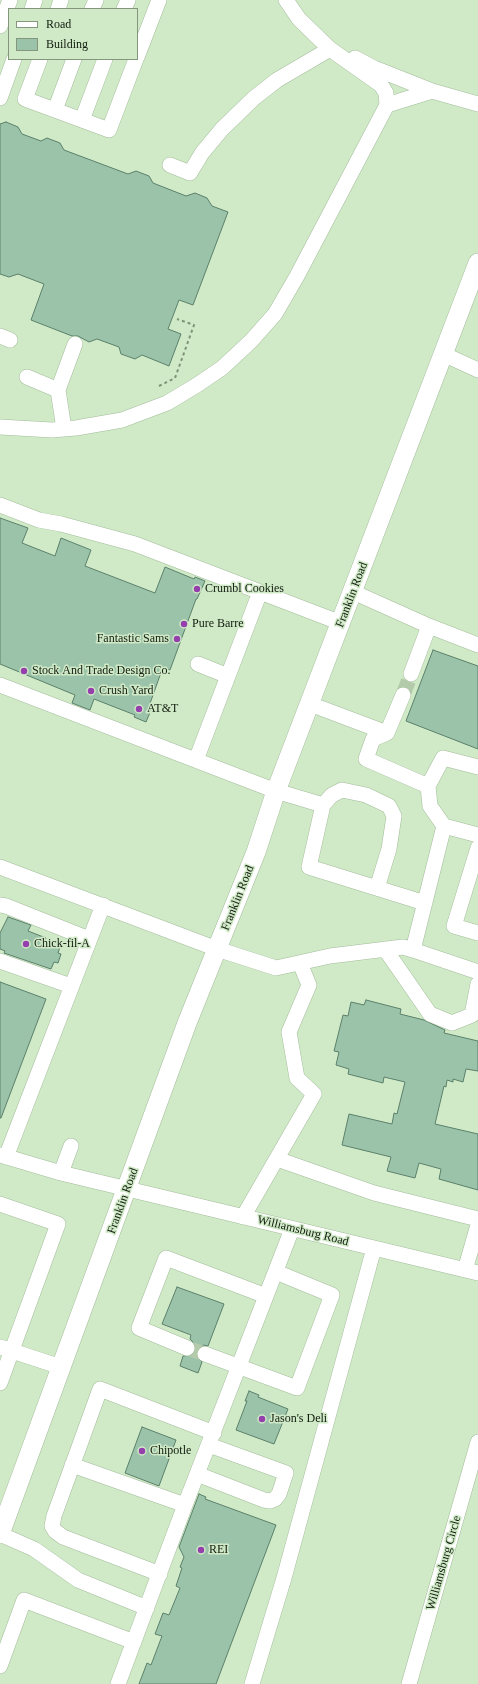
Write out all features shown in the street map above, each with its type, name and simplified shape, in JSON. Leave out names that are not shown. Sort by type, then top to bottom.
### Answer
[{"type":"main road","name":"Franklin Road","points":[[0,1534],[187,1023],[256,852],[276,791],[478,263]]},
{"type":"street","points":[[0,26],[10,0]]},
{"type":"street","points":[[138,55],[159,0]]},
{"type":"street","points":[[0,427],[25,430],[64,429],[100,425],[122,420],[168,403],[222,368],[251,341],[275,314],[290,290],[387,105],[386,93],[381,85],[326,45],[299,19],[286,0]]},
{"type":"street","points":[[326,45],[374,68],[432,91],[478,104]]},
{"type":"street","points":[[170,165],[190,172],[202,153],[222,129],[254,98],[326,45]]},
{"type":"street","points":[[0,98],[9,60]]},
{"type":"street","points":[[40,60],[25,99],[109,130],[136,60]]},
{"type":"street","points":[[55,110],[74,60]]},
{"type":"street","points":[[82,120],[105,60]]},
{"type":"street","points":[[387,105],[432,91]]},
{"type":"street","points":[[64,429],[58,390],[75,344]]},
{"type":"street","points":[[443,354],[478,370]]},
{"type":"street","points":[[27,378],[58,390]]},
{"type":"street","points":[[0,506],[39,520],[61,524],[135,544],[341,623]]},
{"type":"street","points":[[196,760],[260,592]]},
{"type":"street","points":[[353,592],[429,626],[478,645]]},
{"type":"street","points":[[411,674],[429,626]]},
{"type":"street","points":[[198,664],[228,676]]},
{"type":"street","points":[[0,685],[276,791],[323,805]]},
{"type":"street","points":[[403,695],[387,733],[373,739],[366,759],[428,786]]},
{"type":"street","points":[[310,704],[387,733]]},
{"type":"street","points":[[478,766],[443,758],[428,786],[430,806],[444,826],[478,835]]},
{"type":"street","points":[[377,888],[389,849],[394,816],[389,806],[366,795],[342,790],[332,795],[323,805],[309,867],[425,903]]},
{"type":"street","points":[[413,950],[444,826]]},
{"type":"street","points":[[478,848],[454,926],[478,933]]},
{"type":"street","points":[[0,867],[218,949],[276,968],[330,956],[403,947],[478,972]]},
{"type":"street","points":[[0,905],[6,906],[89,939]]},
{"type":"street","points":[[3,1156],[103,905]]},
{"type":"street","points":[[385,950],[430,1014],[452,1023],[472,1015],[476,1004],[478,984]]},
{"type":"street","points":[[0,961],[71,986]]},
{"type":"street","points":[[243,1217],[314,1094],[297,1078],[289,1032],[309,985],[300,963]]},
{"type":"street","points":[[61,1173],[71,1146]]},
{"type":"street","name":"Williamsburg Road","points":[[3,1156],[61,1173],[472,1272]]},
{"type":"street","points":[[276,1159],[374,1193],[478,1219]]},
{"type":"street","points":[[0,1204],[58,1224],[6,1348],[0,1383]]},
{"type":"street","points":[[472,1272],[478,1225]]},
{"type":"street","points":[[118,1684],[197,1474],[292,1229]]},
{"type":"street","points":[[252,1684],[284,1578],[374,1248]]},
{"type":"street","points":[[187,1348],[139,1328],[166,1258],[266,1296]]},
{"type":"street","points":[[205,1354],[297,1388],[332,1295],[276,1272]]},
{"type":"street","points":[[6,1348],[61,1366]]},
{"type":"street","points":[[160,1574],[63,1537],[55,1531],[52,1526],[52,1520],[100,1389],[286,1473],[279,1494],[275,1499],[270,1501],[197,1474]]},
{"type":"street","name":"Williamsburg Circle","points":[[410,1684],[478,1442]]},
{"type":"street","points":[[72,1465],[185,1506]]},
{"type":"street","points":[[0,1534],[34,1549],[78,1580],[147,1608]]},
{"type":"street","points":[[0,1666],[24,1600],[134,1642]]},
{"type":"path","points":[[159,386],[175,378],[194,325],[178,319]]},
{"type":"building","points":[[6,122],[18,127],[22,134],[41,141],[47,138],[60,143],[64,150],[128,174],[136,171],[149,176],[153,183],[186,196],[195,193],[207,198],[212,206],[228,212],[193,305],[179,300],[168,329],[181,334],[169,366],[142,355],[135,359],[121,354],[119,347],[97,339],[89,342],[78,336],[72,336],[31,320],[44,284],[18,274],[9,277],[0,274],[0,124]]},
{"type":"building","points":[[0,518],[28,528],[22,543],[55,556],[61,538],[91,550],[85,566],[155,593],[165,567],[194,579],[195,577],[205,581],[196,599],[170,670],[163,667],[148,709],[151,710],[146,722],[134,717],[135,715],[94,699],[90,710],[72,703],[75,695],[0,664]]},
{"type":"building","points":[[433,650],[478,666],[478,749],[406,721]]},
{"type":"building","name":"Chick-fil-A","points":[[8,917],[31,925],[28,931],[46,938],[44,942],[60,947],[58,953],[61,954],[58,963],[54,962],[51,969],[4,953],[5,951],[0,949],[0,933]]},
{"type":"building","points":[[0,982],[46,999],[1,1118],[0,1118]]},
{"type":"building","points":[[366,1000],[401,1009],[400,1014],[424,1020],[445,1030],[444,1033],[478,1041],[478,1071],[466,1069],[463,1082],[453,1079],[453,1082],[447,1080],[446,1087],[444,1086],[435,1124],[478,1134],[478,1190],[439,1179],[441,1169],[419,1163],[415,1178],[387,1171],[391,1157],[342,1145],[349,1114],[392,1124],[394,1113],[397,1114],[405,1082],[384,1077],[383,1083],[348,1074],[349,1069],[336,1065],[339,1052],[334,1051],[343,1015],[348,1016],[351,1002],[364,1005]]},
{"type":"building","points":[[177,1287],[224,1304],[208,1346],[203,1345],[197,1351],[196,1356],[202,1362],[198,1373],[180,1366],[183,1356],[192,1355],[195,1351],[194,1343],[190,1339],[191,1335],[162,1324]]},
{"type":"building","name":"Jason's Deli","points":[[249,1391],[259,1395],[258,1397],[288,1409],[274,1444],[236,1430],[247,1401],[245,1401]]},
{"type":"building","points":[[142,1427],[176,1440],[159,1486],[125,1473]]},
{"type":"building","points":[[199,1494],[206,1497],[205,1499],[276,1525],[216,1684],[139,1684],[147,1663],[151,1665],[162,1636],[155,1634],[163,1613],[169,1615],[180,1588],[176,1586],[184,1557],[179,1547]]},
{"type":"tunnel","points":[[403,695],[411,674]]},
{"type":"tunnel","points":[[187,1348],[205,1354]]},
{"type":"place","name":"Crumbl Cookies","points":[[197,589]]},
{"type":"place","name":"Pure Barre","points":[[184,624]]},
{"type":"place","name":"Fantastic Sams","points":[[177,639]]},
{"type":"place","name":"Stock And Trade Design Co.","points":[[24,671]]},
{"type":"place","name":"Crush Yard","points":[[91,691]]},
{"type":"place","name":"AT&T","points":[[139,709]]},
{"type":"place","name":"Chick-fil-A","points":[[26,944]]},
{"type":"place","name":"Jason's Deli","points":[[262,1419]]},
{"type":"place","name":"Chipotle","points":[[142,1451]]},
{"type":"place","name":"REI","points":[[201,1550]]}]
